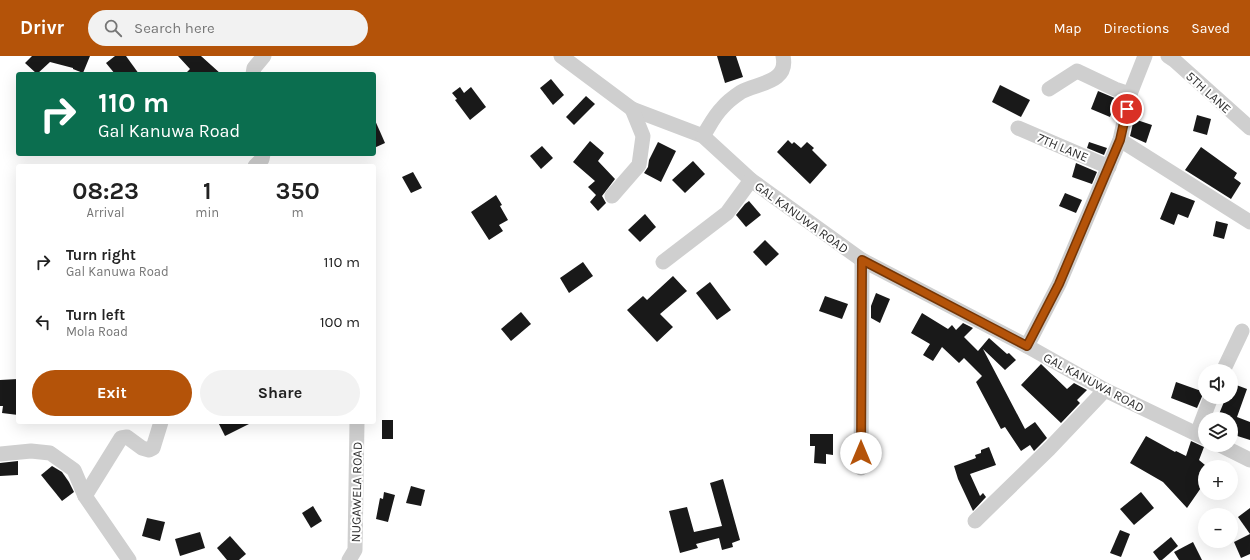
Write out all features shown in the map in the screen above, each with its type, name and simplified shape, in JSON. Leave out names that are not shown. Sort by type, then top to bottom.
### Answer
[{"type":"street","points":[[253,72],[254,68],[264,56]]},
{"type":"street","name":"GAL KANUWA ROAD","points":[[561,56],[632,109],[703,136],[750,180],[862,260],[1027,346],[1105,390],[1198,435]]},
{"type":"street","points":[[703,136],[721,108],[741,92],[774,79],[781,72],[784,60],[782,56]]},
{"type":"street","points":[[1027,346],[1059,284],[1120,140],[1130,94],[1145,56]]},
{"type":"street","name":"5TH LANE","points":[[1168,56],[1250,128]]},
{"type":"street","points":[[1049,90],[1078,71],[1114,89],[1130,94]]},
{"type":"street","points":[[612,196],[639,166],[643,136],[632,109]]},
{"type":"street","name":"7TH LANE","points":[[1018,128],[1108,167]]},
{"type":"street","points":[[1120,140],[1250,222]]},
{"type":"street","points":[[257,164],[262,159],[263,156]]},
{"type":"street","points":[[662,262],[727,213],[750,180]]},
{"type":"street","points":[[861,468],[862,260]]},
{"type":"street","points":[[1226,364],[1242,331]]},
{"type":"street","points":[[975,521],[1049,449],[1105,390]]},
{"type":"street","points":[[86,496],[121,438],[127,437],[142,448],[149,450],[153,448],[161,424]]},
{"type":"street","name":"NUGAWELA ROAD","points":[[350,560],[355,550],[357,424]]},
{"type":"street","points":[[0,454],[31,451],[50,453],[74,470],[86,496],[129,560]]},
{"type":"street","points":[[1234,452],[1250,460]]},
{"type":"building","points":[[32,56],[90,56],[83,72],[50,62],[39,72],[35,72],[25,63]]},
{"type":"building","points":[[115,56],[126,56],[138,72],[113,72],[106,63]]},
{"type":"building","points":[[178,56],[201,56],[219,72],[187,72],[190,69]]},
{"type":"building","points":[[717,56],[736,56],[743,77],[725,83]]},
{"type":"building","points":[[551,79],[564,95],[553,105],[540,88]]},
{"type":"building","points":[[1000,85],[1030,100],[1021,117],[992,102]]},
{"type":"building","points":[[460,87],[464,93],[471,87],[486,107],[470,120],[455,100],[457,99],[452,93]]},
{"type":"building","points":[[1098,91],[1117,99],[1110,117],[1091,109]]},
{"type":"building","points":[[586,96],[595,104],[574,125],[566,117]]},
{"type":"building","points":[[1197,115],[1211,119],[1207,135],[1193,131]]},
{"type":"building","points":[[1134,119],[1152,125],[1146,143],[1130,136]]},
{"type":"building","points":[[376,123],[385,143],[376,147]]},
{"type":"building","points":[[788,140],[792,144],[794,142],[801,148],[807,142],[814,148],[812,150],[827,165],[810,184],[777,152]]},
{"type":"building","points":[[590,141],[604,153],[598,161],[615,179],[602,196],[606,203],[598,211],[590,202],[596,195],[588,187],[595,181],[573,162]]},
{"type":"building","points":[[658,142],[676,151],[661,182],[644,173]]},
{"type":"building","points":[[1089,142],[1107,148],[1104,155],[1087,148]]},
{"type":"building","points":[[542,146],[553,158],[541,169],[530,156]]},
{"type":"building","points":[[1201,147],[1237,173],[1234,178],[1241,183],[1231,199],[1185,170]]},
{"type":"building","points":[[693,161],[705,174],[685,193],[672,180]]},
{"type":"building","points":[[1076,163],[1097,172],[1092,184],[1072,177]]},
{"type":"building","points":[[413,172],[422,188],[411,193],[402,177]]},
{"type":"building","points":[[1171,192],[1195,201],[1188,218],[1178,214],[1174,225],[1160,219]]},
{"type":"building","points":[[1065,193],[1082,200],[1076,213],[1059,206]]},
{"type":"building","points":[[496,195],[508,220],[499,225],[503,231],[489,240],[471,212]]},
{"type":"building","points":[[749,201],[761,215],[746,227],[736,215]]},
{"type":"building","points":[[645,214],[656,227],[640,242],[628,230]]},
{"type":"building","points":[[1216,221],[1228,224],[1224,239],[1213,236]]},
{"type":"building","points":[[765,240],[779,254],[766,266],[753,252]]},
{"type":"building","points":[[583,262],[593,276],[569,293],[560,278]]},
{"type":"building","points":[[673,276],[687,291],[660,314],[673,327],[657,342],[627,310],[643,296],[647,300]]},
{"type":"building","points":[[710,282],[731,310],[717,320],[696,293]]},
{"type":"building","points":[[876,293],[890,299],[880,323],[871,318],[871,306]]},
{"type":"building","points":[[825,296],[848,304],[842,319],[819,311]]},
{"type":"building","points":[[521,312],[531,324],[511,341],[501,329]]},
{"type":"building","points":[[922,313],[948,329],[952,325],[956,330],[963,323],[973,328],[964,337],[978,351],[989,338],[1016,360],[1005,370],[983,349],[1025,429],[1035,422],[1047,438],[1034,451],[1030,445],[1021,451],[1005,427],[1001,429],[976,382],[982,376],[964,358],[959,363],[942,347],[933,361],[923,355],[930,344],[911,333]]},
{"type":"building","points":[[1041,364],[1067,389],[1074,383],[1087,390],[1077,400],[1080,403],[1061,423],[1021,385]]},
{"type":"building","points":[[16,379],[16,415],[2,413],[3,406],[0,406],[0,380]]},
{"type":"building","points":[[1176,382],[1198,390],[1199,404],[1197,408],[1171,398]]},
{"type":"building","points":[[1238,386],[1247,389],[1238,414],[1238,412],[1220,412],[1223,404],[1238,404]]},
{"type":"building","points":[[1238,417],[1250,422],[1250,440],[1238,436]]},
{"type":"building","points":[[382,420],[393,420],[393,439],[382,439]]},
{"type":"building","points":[[219,424],[249,424],[225,436]]},
{"type":"building","points":[[810,434],[833,434],[833,455],[826,454],[826,464],[814,463],[815,446],[810,446]]},
{"type":"building","points":[[1146,436],[1175,452],[1176,451],[1186,456],[1191,441],[1198,444],[1198,452],[1202,452],[1198,460],[1198,492],[1187,508],[1163,482],[1130,463]]},
{"type":"building","points":[[989,447],[996,465],[970,474],[980,496],[983,493],[986,497],[973,511],[958,479],[954,466],[976,458],[975,455],[981,453],[981,450]]},
{"type":"building","points":[[18,461],[18,475],[0,476],[0,463]]},
{"type":"building","points":[[52,466],[62,472],[74,492],[62,501],[41,475]]},
{"type":"building","points":[[723,479],[740,540],[732,543],[733,547],[722,550],[719,538],[696,544],[698,548],[680,553],[669,511],[687,507],[694,532],[722,526],[710,483]]},
{"type":"building","points":[[411,486],[425,490],[421,506],[406,503]]},
{"type":"building","points":[[384,492],[395,495],[388,522],[376,519],[380,498],[383,499]]},
{"type":"building","points":[[1141,492],[1154,508],[1134,525],[1120,509]]},
{"type":"building","points":[[313,506],[322,521],[311,528],[302,513]]},
{"type":"building","points":[[1250,508],[1250,534],[1238,517]]},
{"type":"building","points":[[147,518],[165,522],[160,541],[142,536]]},
{"type":"building","points":[[1120,530],[1130,534],[1121,557],[1110,553]]},
{"type":"building","points":[[200,532],[205,548],[180,556],[175,539]]},
{"type":"building","points":[[1250,534],[1250,554],[1241,558],[1237,548],[1238,548],[1238,540]]},
{"type":"building","points":[[230,536],[246,554],[239,560],[227,560],[217,548]]},
{"type":"building","points":[[1171,537],[1178,546],[1162,560],[1159,560],[1153,552]]},
{"type":"building","points":[[1193,542],[1202,560],[1179,560],[1174,552]]},
{"type":"route","points":[[861,453],[862,260],[1027,346],[1059,284],[1120,140],[1127,109]]}]
